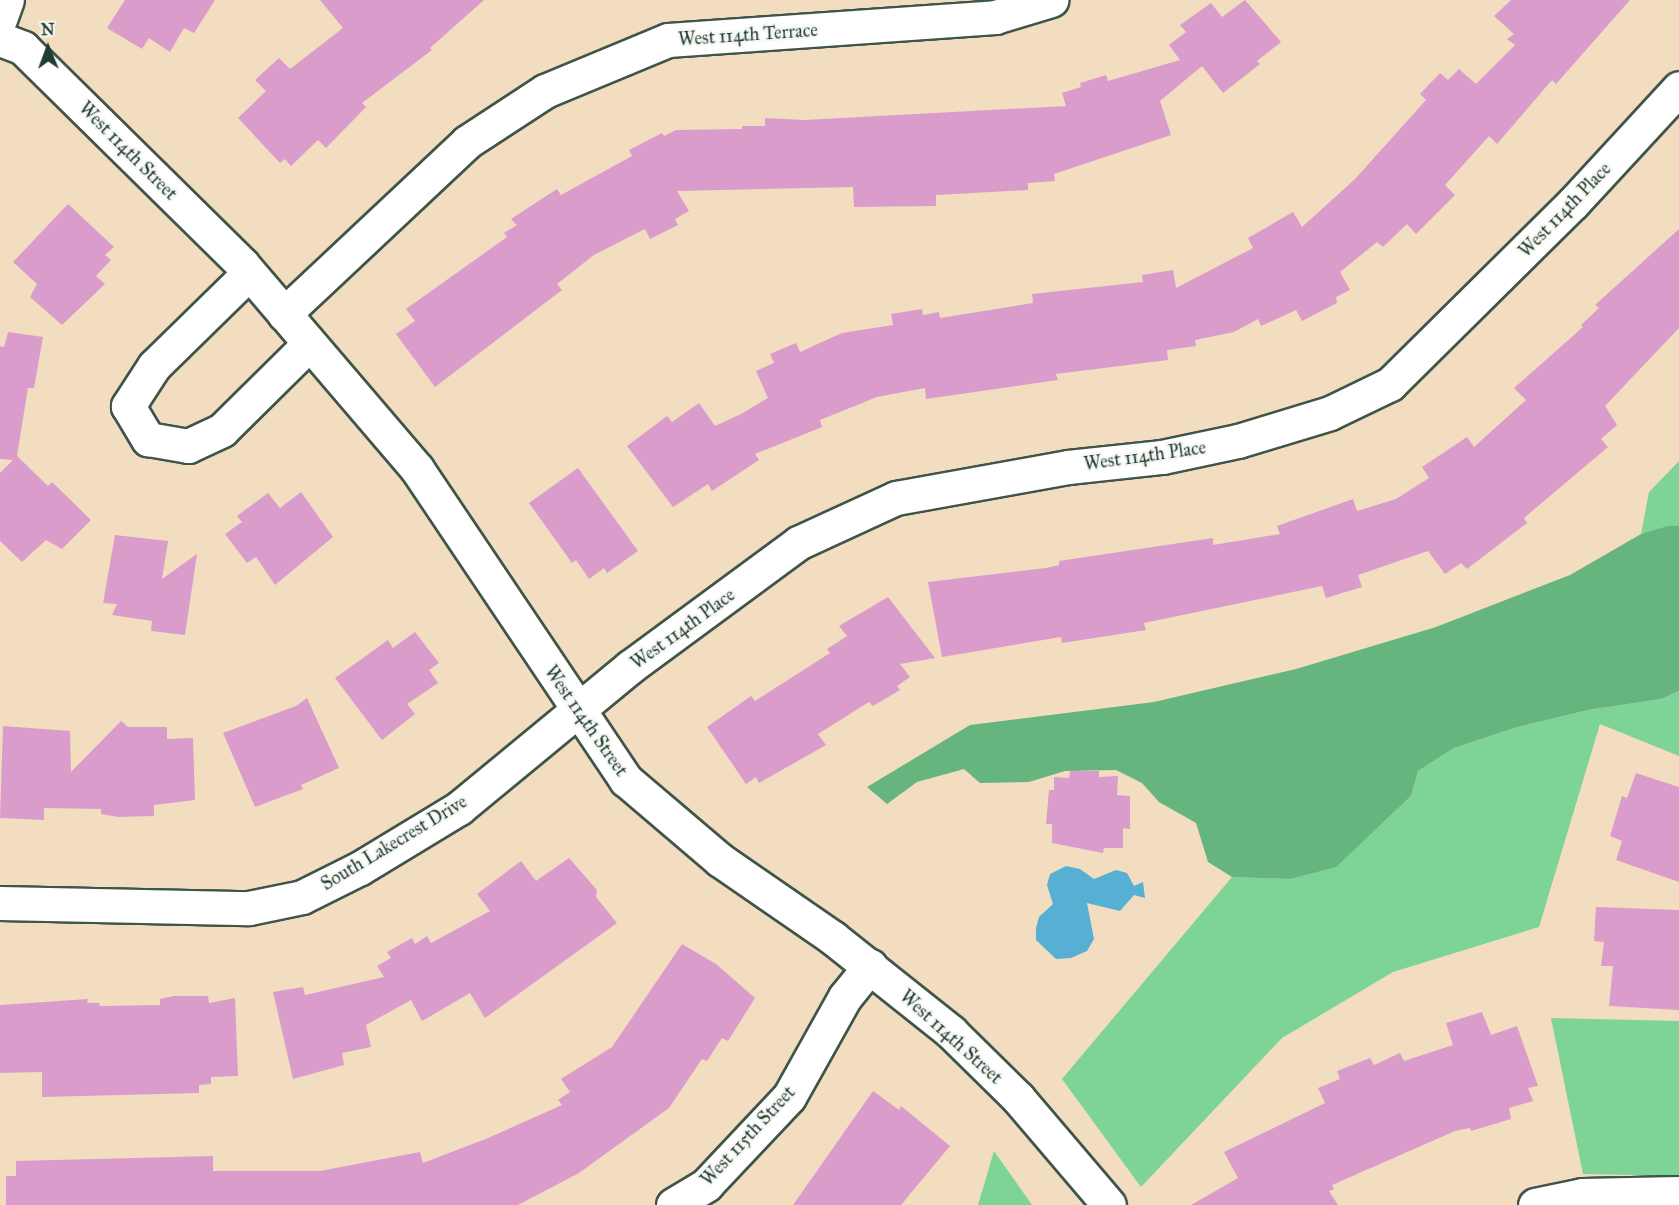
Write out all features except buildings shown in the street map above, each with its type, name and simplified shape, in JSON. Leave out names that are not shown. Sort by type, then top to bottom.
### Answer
[{"type":"street","points":[[0,19],[7,0]]},
{"type":"street","name":"West 114th Terrace","points":[[284,315],[466,142],[545,91],[668,40],[995,17],[1051,0]]},
{"type":"street","name":"West 114th Street","points":[[0,39],[23,48],[249,273],[417,469],[626,780],[720,860],[870,966],[951,1032],[1018,1098],[1109,1205]]},
{"type":"street","name":"West 114th Place","points":[[551,731],[630,667],[798,543],[896,498],[1068,467],[1162,457],[1238,441],[1330,413],[1390,384],[1573,203],[1679,88]]},
{"type":"street","points":[[249,273],[154,366],[128,406],[148,440],[188,446],[222,430],[309,344]]},
{"type":"street","name":"South Lakecrest Drive","points":[[0,903],[249,908],[302,897],[360,868],[459,808],[551,731]]},
{"type":"street","name":"West 115th Street","points":[[673,1205],[706,1185],[789,1097],[845,997],[870,966]]},
{"type":"street","points":[[1535,1205],[1582,1195],[1679,1193]]},
{"type":"green space","points":[[1679,461],[1679,526],[1641,534],[1649,492]]},
{"type":"green space","points":[[1668,526],[1679,526],[1679,691],[1661,699],[1588,710],[1514,728],[1454,748],[1418,771],[1411,796],[1336,867],[1290,879],[1232,877],[1208,862],[1196,823],[1159,802],[1142,783],[1116,770],[1065,771],[1029,782],[980,783],[964,769],[917,782],[887,804],[867,787],[970,725],[1154,702],[1296,669],[1436,627],[1570,575],[1641,534]]},
{"type":"green space","points":[[1679,691],[1679,756],[1600,724],[1539,927],[1393,972],[1282,1038],[1141,1187],[1062,1079],[1232,877],[1290,879],[1374,831],[1411,796],[1418,771],[1454,748],[1514,728],[1588,710],[1661,699]]},
{"type":"green space","points":[[1551,1018],[1679,1021],[1679,1176],[1583,1174]]},
{"type":"green space","points":[[994,1151],[1032,1205],[978,1205]]},
{"type":"water","points":[[1066,866],[1080,869],[1094,879],[1116,870],[1127,873],[1134,886],[1143,882],[1145,898],[1134,895],[1120,911],[1087,903],[1094,939],[1087,951],[1071,958],[1056,959],[1036,940],[1036,928],[1039,917],[1053,904],[1047,885],[1050,874]]}]
